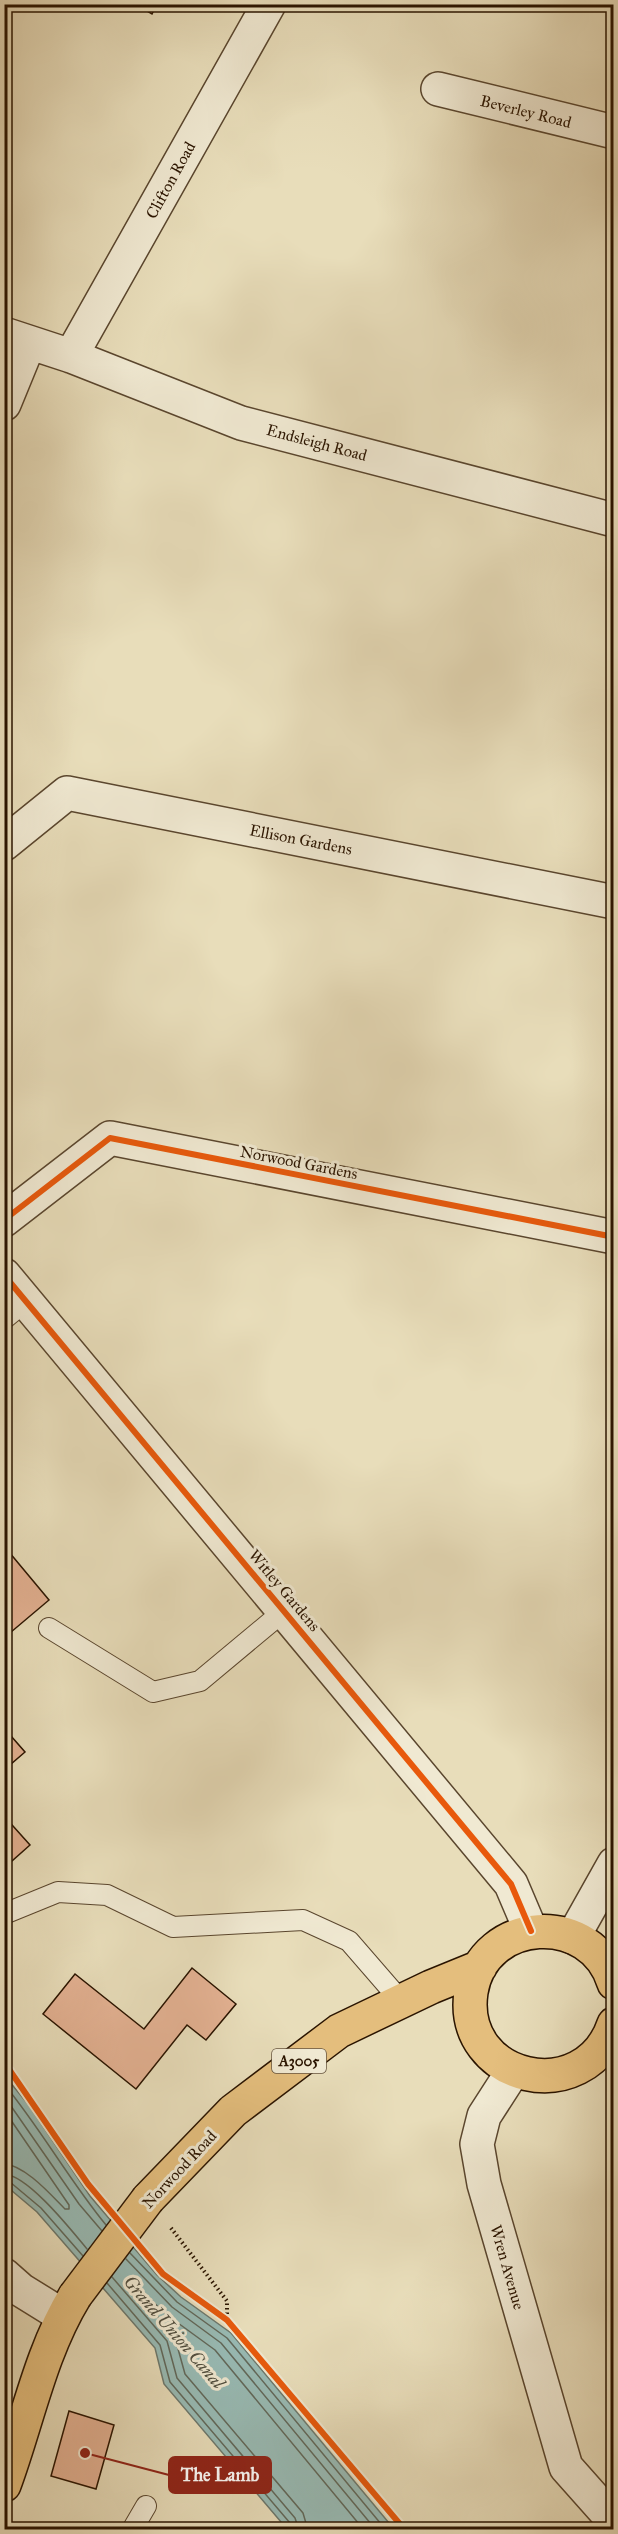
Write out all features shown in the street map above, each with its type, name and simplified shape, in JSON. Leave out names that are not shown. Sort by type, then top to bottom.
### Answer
[{"type":"main road","name":"A3005","points":[[614,1983],[610,1971],[594,1950],[573,1936],[557,1931],[531,1931],[507,1940],[496,1948],[480,1967],[471,1992],[471,2017],[477,2035],[492,2055],[513,2071],[536,2077],[571,2072],[592,2059],[608,2039],[614,2024]]},
{"type":"main road","name":"Norwood Road","points":[[4,2485],[40,2374],[69,2306],[148,2199],[234,2111],[339,2031],[480,1967]]},
{"type":"street","name":"Clifton Road","points":[[71,356],[269,4]]},
{"type":"street","name":"Beverley Road","points":[[438,89],[614,132]]},
{"type":"street","name":"Endsleigh Road","points":[[4,404],[17,338],[71,356],[241,423],[614,520]]},
{"type":"street","name":"Ellison Gardens","points":[[4,844],[67,793],[614,902]]},
{"type":"street","name":"Norwood Gardens","points":[[4,1220],[110,1138],[614,1237]]},
{"type":"street","name":"Witley Gardens","points":[[4,1275],[15,1310],[284,1611],[511,1884],[531,1931]]},
{"type":"street","points":[[573,1936],[614,1864]]},
{"type":"street","name":"Wren Avenue","points":[[513,2071],[484,2116],[477,2144],[484,2184],[566,2468],[614,2521]]},
{"type":"street","points":[[4,2275],[21,2290],[69,2306]]},
{"type":"lane","points":[[49,1628],[153,1692],[200,1680],[284,1611]]},
{"type":"lane","points":[[4,1914],[58,1892],[107,1895],[173,1927],[303,1920],[349,1941],[401,2001]]},
{"type":"lane","points":[[132,2529],[146,2506]]},
{"type":"path","points":[[4,2061],[88,2184],[105,2205]]},
{"type":"path","points":[[148,2199],[227,2301],[227,2319]]},
{"type":"path","points":[[141,2248],[163,2274],[227,2319],[405,2529]]},
{"type":"water","name":"Grand Union Canal","points":[[4,2075],[28,2104],[90,2196],[157,2275],[181,2297],[231,2333],[394,2529],[287,2529],[164,2384],[155,2348],[37,2212],[5,2185]]},
{"type":"building","points":[[135,4],[157,4],[152,14]]},
{"type":"building","points":[[4,585],[11,594],[4,599]]},
{"type":"building","points":[[4,1546],[49,1600],[4,1638]]},
{"type":"building","points":[[4,1728],[25,1752],[4,1770]]},
{"type":"building","points":[[4,1816],[30,1845],[4,1868]]},
{"type":"building","points":[[192,1968],[236,2004],[206,2040],[187,2025],[136,2089],[43,2014],[75,1974],[144,2029]]},
{"type":"building","points":[[69,2411],[114,2425],[96,2489],[51,2476]]},
{"type":"cycle path","points":[[4,1220],[110,1138],[614,1237]]},
{"type":"cycle path","points":[[4,1275],[511,1884],[531,1931]]},
{"type":"cycle path","points":[[4,2062],[88,2184],[163,2274],[227,2320],[405,2530]]},
{"type":"place","name":"The Lamb","points":[[85,2453]]}]
